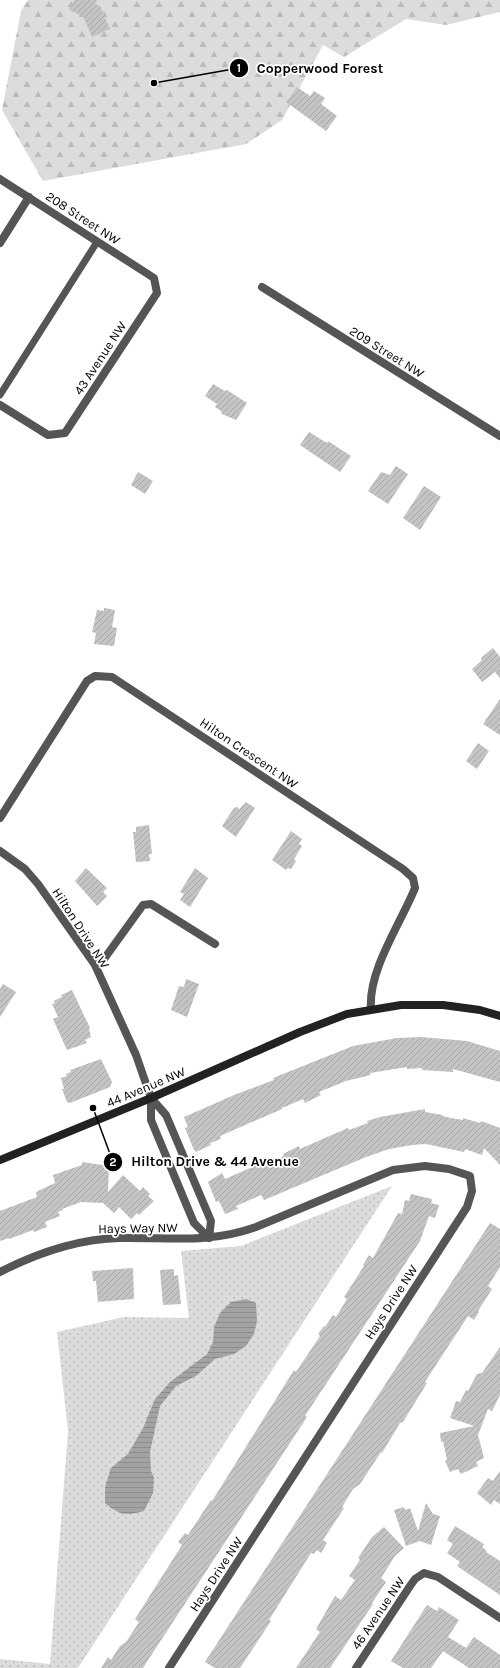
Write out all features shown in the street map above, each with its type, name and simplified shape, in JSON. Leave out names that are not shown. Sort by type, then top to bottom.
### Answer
[{"type":"street","name":"208 Street NW","points":[[0,179],[154,278]]},
{"type":"street","points":[[0,243],[28,197]]},
{"type":"street","name":"43 Avenue NW","points":[[0,405],[48,435],[65,433],[157,293],[154,278]]},
{"type":"street","name":"209 Street NW","points":[[262,287],[500,436]]},
{"type":"street","name":"Hilton Crescent NW","points":[[0,818],[87,681],[94,676],[112,677],[403,869],[413,878],[415,888],[388,943],[376,977],[371,1009]]},
{"type":"street","name":"Hilton Drive NW","points":[[0,851],[25,869],[38,884],[95,965],[136,1055],[151,1098]]},
{"type":"street","points":[[95,965],[104,959],[143,905],[152,904],[215,944]]},
{"type":"street","name":"44 Avenue NW","points":[[0,1160],[151,1098],[300,1032],[347,1014],[401,1005],[443,1005],[480,1010],[500,1016]]},
{"type":"street","points":[[151,1098],[166,1115],[212,1221],[210,1238]]},
{"type":"street","points":[[151,1098],[151,1120],[194,1224],[210,1238]]},
{"type":"street","name":"Hays Drive NW","points":[[169,1668],[466,1207],[472,1191],[470,1176],[449,1169],[425,1166],[393,1170],[256,1227],[236,1234],[210,1238]]},
{"type":"street","name":"Hays Way NW","points":[[0,1272],[26,1259],[59,1248],[87,1241],[119,1238],[210,1238]]},
{"type":"street","name":"46 Avenue NW","points":[[356,1668],[410,1586],[424,1573],[438,1577],[500,1618]]},
{"type":"lane","points":[[0,395],[97,242]]},
{"type":"green space","points":[[28,0],[500,0],[500,12],[446,25],[406,19],[344,57],[323,45],[282,120],[246,144],[43,181],[2,110],[21,11]]},
{"type":"green space","points":[[392,1186],[78,1668],[0,1668],[0,1659],[50,1664],[68,1431],[57,1332],[124,1317],[189,1318],[181,1251],[241,1246]]},
{"type":"shaded area","points":[[246,1299],[256,1303],[257,1321],[254,1334],[246,1346],[234,1354],[215,1359],[196,1376],[176,1386],[160,1406],[150,1452],[151,1471],[154,1478],[153,1493],[144,1511],[128,1514],[114,1510],[105,1503],[105,1487],[111,1468],[128,1454],[143,1428],[155,1399],[170,1382],[207,1354],[213,1342],[214,1327],[220,1313],[231,1302]]},
{"type":"building","points":[[74,0],[97,0],[95,4],[100,6],[110,29],[92,37],[83,16],[69,10]]},
{"type":"building","points":[[297,87],[310,96],[314,91],[325,98],[321,104],[337,116],[326,131],[286,102]]},
{"type":"building","points":[[213,384],[225,391],[227,390],[247,403],[236,420],[222,414],[221,411],[215,407],[217,404],[205,396]]},
{"type":"building","points":[[309,432],[327,443],[328,441],[351,456],[340,472],[300,445]]},
{"type":"building","points":[[396,466],[408,474],[388,504],[368,491],[381,472],[390,475]]},
{"type":"building","points":[[138,472],[153,481],[145,494],[131,485]]},
{"type":"building","points":[[424,486],[441,497],[420,530],[403,518]]},
{"type":"building","points":[[104,608],[115,610],[112,627],[117,628],[114,646],[94,644],[96,633],[92,632],[97,610],[104,611]]},
{"type":"building","points":[[493,648],[500,657],[500,678],[495,672],[482,682],[472,669],[482,660],[481,658]]},
{"type":"building","points":[[500,699],[500,735],[483,724]]},
{"type":"building","points":[[478,743],[489,751],[477,769],[466,761]]},
{"type":"building","points":[[246,802],[255,808],[236,837],[222,826],[234,808],[237,807],[239,809]]},
{"type":"building","points":[[149,825],[152,854],[149,854],[150,861],[136,862],[133,832],[136,832],[136,827]]},
{"type":"building","points":[[291,831],[302,839],[299,844],[302,846],[294,859],[296,861],[291,869],[288,868],[286,870],[272,860]]},
{"type":"building","points":[[86,868],[107,888],[103,892],[107,896],[97,906],[75,881]]},
{"type":"building","points":[[195,868],[208,878],[190,907],[180,900],[184,894],[180,892]]},
{"type":"building","points":[[186,979],[199,984],[187,1017],[171,1010],[179,986],[184,987]]},
{"type":"building","points":[[3,984],[16,992],[0,1017],[0,989]]},
{"type":"building","points":[[72,990],[90,1028],[91,1037],[85,1040],[87,1043],[67,1050],[53,1019],[58,1017],[52,1004],[55,1003],[54,1001],[62,997],[61,995]]},
{"type":"building","points":[[421,1037],[467,1041],[500,1051],[500,1082],[453,1069],[453,1072],[422,1070],[422,1068],[407,1069],[407,1067],[370,1073],[371,1075],[346,1081],[319,1092],[321,1095],[305,1103],[303,1099],[282,1108],[220,1136],[221,1139],[210,1143],[211,1145],[196,1152],[194,1150],[185,1128],[188,1127],[184,1117],[234,1095],[274,1080],[273,1078],[353,1046],[397,1038]]},
{"type":"building","points":[[101,1059],[112,1082],[110,1087],[70,1103],[67,1102],[62,1089],[64,1089],[61,1078],[67,1076],[66,1074],[71,1072],[70,1070]]},
{"type":"building","points":[[425,1109],[425,1112],[463,1120],[463,1118],[480,1123],[481,1121],[500,1128],[500,1165],[484,1148],[482,1155],[465,1149],[464,1152],[426,1144],[389,1149],[366,1157],[264,1200],[261,1195],[236,1206],[238,1209],[225,1214],[219,1201],[216,1202],[208,1182],[222,1173],[225,1179],[262,1163],[263,1165],[284,1156],[283,1154],[299,1146],[300,1149],[348,1128],[349,1130],[368,1123],[367,1121],[380,1117]]},
{"type":"building","points":[[82,1162],[109,1166],[108,1192],[123,1175],[140,1191],[143,1187],[150,1194],[148,1196],[154,1201],[139,1215],[137,1213],[131,1219],[119,1207],[114,1213],[103,1203],[81,1202],[62,1209],[63,1210],[58,1212],[60,1216],[45,1222],[47,1227],[0,1241],[0,1211],[37,1197],[36,1193],[38,1191],[55,1183],[53,1175],[82,1165]]},
{"type":"building","points":[[411,1194],[432,1199],[431,1203],[439,1205],[435,1218],[429,1216],[420,1241],[305,1416],[307,1417],[143,1668],[101,1668],[108,1657],[111,1660],[120,1646],[126,1642],[139,1622],[135,1619],[182,1545],[178,1542],[185,1533],[188,1535],[211,1500],[212,1501],[294,1370],[296,1372],[320,1336],[318,1334],[333,1315],[336,1317],[347,1299],[344,1297],[364,1266],[363,1265],[369,1255],[373,1258],[398,1213],[402,1214],[405,1200],[409,1201]]},
{"type":"building","points":[[490,1223],[500,1229],[500,1267],[488,1286],[492,1289],[474,1320],[468,1316],[425,1382],[427,1383],[403,1422],[400,1423],[382,1453],[381,1452],[360,1484],[353,1489],[342,1507],[344,1508],[323,1540],[327,1543],[321,1553],[317,1550],[314,1554],[311,1553],[269,1620],[271,1621],[240,1668],[215,1668],[205,1662]]},
{"type":"building","points":[[133,1268],[134,1299],[98,1302],[96,1281],[93,1281],[92,1271]]},
{"type":"building","points":[[174,1269],[174,1276],[178,1275],[181,1304],[163,1305],[160,1270]]},
{"type":"building","points":[[500,1347],[500,1395],[492,1411],[488,1409],[478,1435],[484,1458],[476,1462],[478,1466],[461,1474],[458,1469],[450,1472],[445,1461],[447,1460],[443,1441],[441,1442],[440,1433],[474,1426],[450,1418],[456,1401],[460,1402],[477,1374],[482,1373]]},
{"type":"building","points":[[500,1471],[500,1504],[494,1500],[491,1505],[477,1493],[488,1478],[493,1481]]},
{"type":"building","points":[[426,1503],[433,1514],[440,1516],[431,1545],[420,1541],[406,1546],[394,1510],[404,1507],[405,1510],[410,1508],[418,1531]]},
{"type":"building","points":[[455,1526],[484,1544],[482,1547],[487,1551],[486,1552],[500,1561],[500,1595],[457,1566],[460,1562],[447,1553],[453,1544],[447,1540]]},
{"type":"building","points":[[384,1527],[404,1548],[395,1556],[381,1578],[386,1582],[372,1603],[373,1604],[330,1668],[296,1668],[320,1632],[316,1629],[335,1596],[341,1600],[355,1580],[349,1576],[360,1560],[358,1558],[372,1537]]},
{"type":"building","points":[[427,1605],[437,1611],[439,1607],[459,1620],[448,1637],[466,1648],[474,1637],[500,1655],[500,1668],[469,1668],[443,1651],[431,1668],[403,1668],[391,1661]]},
{"type":"place","name":"Copperwood Forest","points":[[154,83]]},
{"type":"place","name":"Hilton Drive & 44 Avenue","points":[[93,1108]]}]
